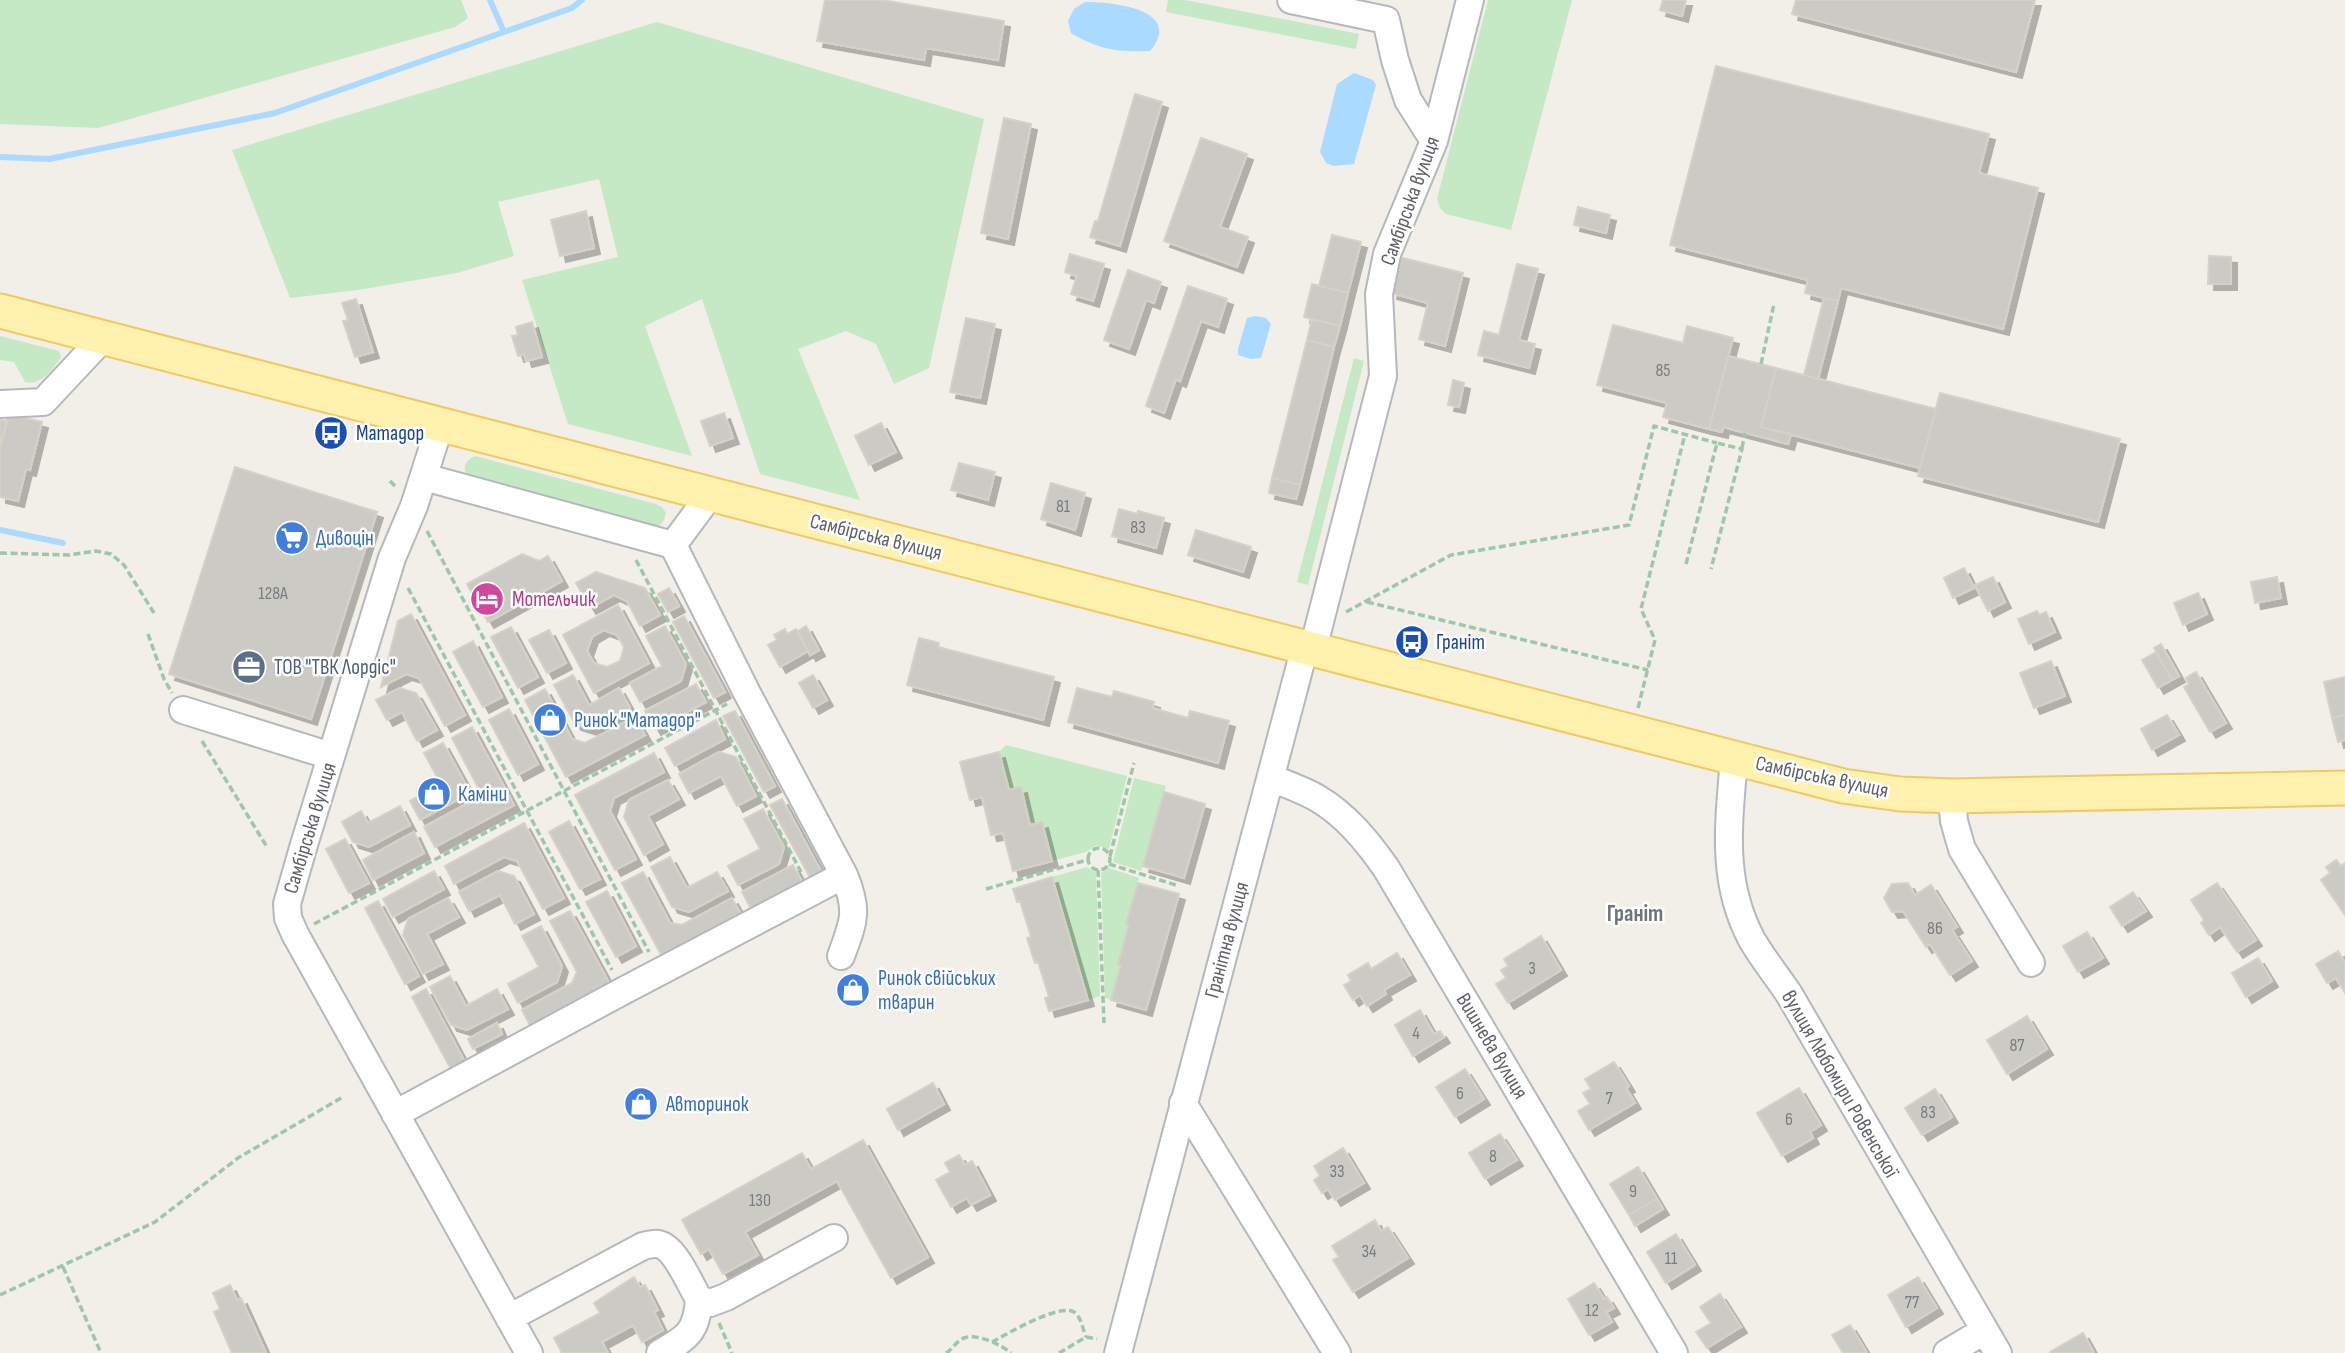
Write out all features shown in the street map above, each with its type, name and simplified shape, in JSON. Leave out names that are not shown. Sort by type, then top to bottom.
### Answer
[{"type":"main road","name":"Самбірська вулиця","points":[[0,311],[710,495],[1312,641],[1632,732],[1843,786],[1900,794],[1952,796],[2345,788]]},
{"type":"street","points":[[1291,0],[1390,10],[1395,60],[1408,100],[1434,141]]},
{"type":"street","name":"Самбірська вулиця","points":[[1312,641],[1383,376],[1379,294],[1387,254],[1434,141],[1470,0]]},
{"type":"street","points":[[0,404],[43,402],[103,338]]},
{"type":"street","name":"Самбірська вулиця","points":[[440,425],[414,506],[392,558],[287,904],[288,918],[529,1353]]},
{"type":"street","points":[[424,477],[673,545],[747,693],[845,876],[855,909],[841,956]]},
{"type":"street","points":[[673,545],[710,495]]},
{"type":"street","name":"Гранітна вулиця","points":[[1119,1349],[1271,778],[1312,641]]},
{"type":"street","points":[[183,710],[331,756]]},
{"type":"street","name":"вулиця Любомири Ровенської","points":[[1734,758],[1730,874],[1738,908],[1752,940],[1789,994],[1991,1342]]},
{"type":"street","name":"Вишнева вулиця","points":[[1271,778],[1317,798],[1342,815],[1386,868],[1674,1353]]},
{"type":"street","points":[[1952,796],[1954,821],[1962,849],[2031,963]]},
{"type":"street","points":[[395,1114],[623,991],[845,876]]},
{"type":"street","points":[[1183,1103],[1337,1353]]},
{"type":"street","points":[[660,1353],[690,1334],[705,1301],[726,1297],[834,1238]]},
{"type":"street","points":[[509,1318],[653,1243],[663,1245],[672,1253],[705,1301]]},
{"type":"street","points":[[1947,1353],[1991,1342]]},
{"type":"path","points":[[1761,364],[1774,304]]},
{"type":"path","points":[[1312,641],[1366,601],[1451,555],[1629,525],[1654,426],[1742,449]]},
{"type":"path","points":[[1711,569],[1745,433]]},
{"type":"path","points":[[1632,732],[1655,640],[1641,609],[1685,435]]},
{"type":"path","points":[[1686,565],[1717,443]]},
{"type":"path","points":[[390,481],[414,506],[660,972]]},
{"type":"path","points":[[623,532],[812,892]]},
{"type":"path","points":[[0,553],[69,555],[96,551],[111,554],[124,565],[154,612]]},
{"type":"path","points":[[392,558],[623,991]]},
{"type":"path","points":[[1366,601],[1648,670]]},
{"type":"path","points":[[295,934],[747,693]]},
{"type":"path","points":[[1109,864],[1134,763]]},
{"type":"path","points":[[1087,860],[1090,851],[1096,847],[1104,848],[1110,856]]},
{"type":"path","points":[[1087,860],[1092,868],[1098,870],[1109,864],[1179,886]]},
{"type":"path","points":[[986,889],[1087,860]]},
{"type":"path","points":[[1098,870],[1104,1023]]},
{"type":"path","points":[[0,1295],[155,1222],[238,1158],[343,1097]]},
{"type":"path","points":[[63,1267],[101,1353]]},
{"type":"path","points":[[705,1301],[732,1353]]},
{"type":"path","points":[[992,1342],[1049,1314],[1068,1310],[1078,1316],[1086,1337],[1119,1349]]},
{"type":"path","points":[[946,1353],[964,1338],[971,1337],[1001,1345],[1011,1353]]},
{"type":"path","points":[[1059,1353],[1086,1337]]},
{"type":"green space","points":[[0,0],[461,0],[468,18],[455,27],[98,128],[0,124]]},
{"type":"green space","points":[[1168,0],[1185,0],[1359,34],[1356,49],[1166,12]]},
{"type":"green space","points":[[1488,0],[1572,0],[1511,230],[1446,214],[1437,199]]},
{"type":"green space","points":[[657,22],[984,119],[929,368],[894,384],[876,344],[846,331],[798,349],[860,500],[760,474],[702,299],[645,326],[692,456],[568,424],[522,280],[618,257],[599,179],[498,202],[514,256],[457,273],[358,290],[290,298],[232,150]]},
{"type":"green space","points":[[0,336],[59,351],[61,357],[41,379],[25,382],[14,362],[0,360]]},
{"type":"green space","points":[[1354,358],[1364,361],[1308,585],[1297,582]]},
{"type":"green space","points":[[475,456],[656,504],[666,513],[664,520],[659,526],[648,527],[468,478],[465,466],[468,460]]},
{"type":"green space","points":[[1006,745],[1127,776],[1109,849],[1096,845],[1086,852],[1052,861],[1042,823],[1030,825],[1021,787],[1009,790],[999,752]]},
{"type":"green space","points":[[1134,778],[1166,786],[1141,871],[1113,862]]},
{"type":"green space","points":[[1087,867],[1096,873],[1100,996],[1088,1000],[1052,877]]},
{"type":"green space","points":[[1109,868],[1139,878],[1111,1000],[1105,998],[1101,873]]},
{"type":"water","points":[[1085,2],[1127,6],[1152,17],[1158,26],[1158,37],[1150,51],[1109,49],[1071,33],[1068,21],[1074,9]]},
{"type":"water","points":[[1354,73],[1373,80],[1376,85],[1354,164],[1334,166],[1326,163],[1320,152],[1337,84]]},
{"type":"water","points":[[1247,318],[1266,318],[1271,324],[1261,358],[1251,359],[1238,355],[1238,349]]},
{"type":"building","points":[[825,0],[882,0],[1004,21],[998,60],[926,48],[924,60],[817,41]]},
{"type":"building","points":[[1663,0],[1686,0],[1682,16],[1660,10]]},
{"type":"building","points":[[1796,0],[2035,0],[2016,72],[1792,14]]},
{"type":"building","points":[[1716,66],[1989,134],[1979,173],[2038,188],[2003,329],[1841,288],[1838,301],[1824,298],[1805,293],[1808,280],[1670,245]]},
{"type":"building","points":[[1135,94],[1162,102],[1120,246],[1090,237],[1095,221],[1098,221]]},
{"type":"building","points":[[1004,118],[1031,124],[1008,239],[981,233]]},
{"type":"building","points":[[1201,138],[1247,154],[1220,227],[1248,237],[1237,267],[1164,241]]},
{"type":"building","points":[[1578,207],[1610,215],[1606,233],[1574,225]]},
{"type":"building","points":[[586,211],[594,248],[560,256],[551,220]]},
{"type":"building","points":[[1332,235],[1361,242],[1348,293],[1319,286]]},
{"type":"building","points":[[1070,254],[1104,264],[1093,301],[1071,294],[1077,276],[1065,272]]},
{"type":"building","points":[[2209,256],[2231,257],[2231,284],[2208,284]]},
{"type":"building","points":[[1399,257],[1463,273],[1445,346],[1419,339],[1428,303],[1391,293]]},
{"type":"building","points":[[1517,264],[1538,269],[1519,340],[1535,344],[1529,368],[1478,355],[1484,331],[1499,335]]},
{"type":"building","points":[[1128,270],[1161,282],[1154,303],[1146,300],[1129,349],[1104,340]]},
{"type":"building","points":[[1312,284],[1348,293],[1340,326],[1304,317]]},
{"type":"building","points":[[1188,286],[1227,299],[1218,327],[1201,321],[1180,381],[1176,379],[1164,413],[1146,406]]},
{"type":"building","points":[[1824,298],[1838,301],[1818,379],[1804,375]]},
{"type":"building","points":[[356,299],[373,352],[355,357],[343,321],[348,320],[342,303]]},
{"type":"building","points":[[966,318],[995,324],[980,398],[950,392]]},
{"type":"building","points":[[1312,319],[1340,326],[1334,347],[1307,340]]},
{"type":"building","points":[[532,322],[542,357],[526,361],[524,354],[518,356],[512,336],[518,335],[516,327]]},
{"type":"building","points":[[1613,325],[1683,343],[1687,326],[1733,338],[1709,429],[1663,417],[1667,403],[1597,385]]},
{"type":"building","points":[[1307,340],[1334,347],[1300,485],[1272,478]]},
{"type":"building","points":[[1728,356],[1776,368],[1761,427],[1791,434],[1788,444],[1723,427],[1722,432],[1709,429]]},
{"type":"building","points":[[1776,368],[1936,409],[1920,468],[1761,427]]},
{"type":"building","points":[[1453,380],[1464,383],[1459,407],[1448,405]]},
{"type":"building","points":[[1940,393],[2120,439],[2098,522],[1918,476]]},
{"type":"building","points":[[724,413],[733,438],[710,446],[701,421]]},
{"type":"building","points":[[8,414],[42,422],[30,470],[26,469],[18,501],[0,497],[0,448]]},
{"type":"building","points":[[0,420],[7,421],[1,445],[0,445]]},
{"type":"building","points":[[881,423],[896,452],[869,465],[855,436]]},
{"type":"building","points":[[959,463],[995,472],[988,500],[951,490]]},
{"type":"building","points":[[235,467],[377,512],[311,719],[169,674]]},
{"type":"building","points":[[1272,478],[1300,485],[1296,499],[1269,493]]},
{"type":"building","points":[[1051,483],[1085,493],[1075,530],[1041,519]]},
{"type":"building","points":[[1119,509],[1164,518],[1156,548],[1112,536]]},
{"type":"building","points":[[1196,530],[1251,547],[1243,572],[1188,555]]},
{"type":"building","points":[[522,554],[539,561],[548,556],[562,581],[488,622],[467,584]]},
{"type":"building","points":[[1964,568],[1974,588],[1953,598],[1944,578]]},
{"type":"building","points":[[596,572],[645,588],[660,615],[640,626],[627,601],[614,595],[590,608],[576,583]]},
{"type":"building","points":[[1993,577],[2005,602],[1988,611],[1975,585]]},
{"type":"building","points":[[2277,577],[2281,598],[2255,603],[2251,582]]},
{"type":"building","points":[[669,588],[679,606],[668,612],[658,594]]},
{"type":"building","points":[[2198,593],[2207,614],[2183,625],[2174,603]]},
{"type":"building","points":[[618,605],[649,663],[594,693],[563,635]],"holes":[[[604,630],[617,635],[624,647],[620,661],[607,667],[594,663],[587,651],[592,637]]]},
{"type":"building","points":[[2037,611],[2039,615],[2046,612],[2055,632],[2029,644],[2018,619]]},
{"type":"building","points":[[411,614],[465,715],[445,726],[419,678],[406,674],[381,687],[398,621]]},
{"type":"building","points":[[684,616],[725,692],[714,698],[673,622]]},
{"type":"building","points":[[665,626],[686,664],[681,681],[640,702],[630,683],[662,666],[646,636]]},
{"type":"building","points":[[806,626],[819,650],[810,655],[798,631]]},
{"type":"building","points":[[511,627],[538,677],[518,688],[491,637]]},
{"type":"building","points":[[785,629],[787,634],[796,629],[808,651],[780,667],[768,645],[777,640],[774,635]]},
{"type":"building","points":[[549,630],[566,663],[547,673],[529,640]]},
{"type":"building","points":[[919,638],[939,643],[938,647],[1054,677],[1043,720],[907,685]]},
{"type":"building","points":[[473,641],[502,697],[483,707],[453,652]]},
{"type":"building","points":[[2161,644],[2179,676],[2172,680],[2154,648]]},
{"type":"building","points":[[2156,652],[2172,680],[2158,688],[2142,660]]},
{"type":"building","points":[[2051,661],[2065,696],[2034,708],[2020,673]]},
{"type":"building","points":[[2196,672],[2226,723],[2210,732],[2184,687],[2189,684],[2186,678]]},
{"type":"building","points":[[573,675],[589,705],[619,688],[630,708],[591,729],[575,724],[554,685]]},
{"type":"building","points":[[813,675],[827,700],[813,708],[799,683]]},
{"type":"building","points":[[2345,677],[2345,715],[2332,718],[2324,682]]},
{"type":"building","points":[[696,684],[706,702],[655,729],[645,711]]},
{"type":"building","points":[[400,688],[416,693],[437,730],[417,741],[402,712],[387,720],[376,700]]},
{"type":"building","points":[[1077,688],[1112,697],[1114,691],[1154,702],[1152,708],[1188,718],[1190,711],[1229,721],[1218,763],[1068,722]]},
{"type":"building","points":[[545,689],[572,739],[585,743],[635,717],[645,735],[566,777],[525,700]]},
{"type":"building","points":[[509,709],[538,764],[518,775],[489,720]]},
{"type":"building","points":[[735,711],[775,786],[764,792],[723,716]]},
{"type":"building","points":[[2167,715],[2179,735],[2152,750],[2141,729]]},
{"type":"building","points":[[2345,715],[2345,740],[2338,742],[2332,718]]},
{"type":"building","points":[[716,720],[725,739],[675,766],[665,748]]},
{"type":"building","points":[[472,727],[514,805],[435,847],[424,827],[474,800],[479,789],[452,738]]},
{"type":"building","points":[[443,743],[465,783],[459,799],[420,820],[410,801],[441,784],[424,753]]},
{"type":"building","points":[[719,752],[736,757],[756,796],[737,806],[721,776],[689,793],[679,774]]},
{"type":"building","points":[[999,752],[1009,790],[1021,787],[1030,825],[1042,822],[1052,861],[1013,871],[1003,833],[991,835],[982,797],[970,800],[960,762]]},
{"type":"building","points":[[654,753],[664,772],[614,798],[610,811],[636,859],[615,870],[575,795]]},
{"type":"building","points":[[668,780],[679,799],[648,816],[663,844],[644,855],[624,817],[629,800]]},
{"type":"building","points":[[1164,792],[1205,804],[1184,878],[1143,866]]},
{"type":"building","points":[[782,799],[823,875],[812,881],[770,805]]},
{"type":"building","points":[[400,806],[410,825],[369,847],[353,842],[342,822],[361,811],[368,823]]},
{"type":"building","points":[[763,809],[784,847],[779,864],[738,885],[728,866],[760,849],[744,819]]},
{"type":"building","points":[[569,821],[600,879],[580,889],[549,832]]},
{"type":"building","points":[[524,823],[564,898],[543,909],[517,861],[504,857],[454,884],[445,866]]},
{"type":"building","points":[[414,832],[424,853],[373,880],[363,860]]},
{"type":"building","points":[[345,839],[369,883],[349,893],[326,849]]},
{"type":"building","points":[[670,857],[687,888],[717,872],[728,891],[689,912],[672,907],[651,867]]},
{"type":"building","points":[[2336,860],[2341,866],[2345,863],[2345,915],[2321,880],[2330,873],[2326,867]]},
{"type":"building","points":[[793,865],[804,885],[753,913],[742,892]]},
{"type":"building","points":[[434,871],[444,889],[393,917],[383,899]]},
{"type":"building","points":[[498,871],[514,876],[534,914],[515,924],[500,895],[469,911],[459,892]]},
{"type":"building","points":[[643,872],[670,923],[682,925],[732,898],[743,918],[664,960],[622,883]]},
{"type":"building","points":[[1052,877],[1088,1000],[1049,1011],[1045,998],[1049,997],[1027,938],[1031,937],[1020,901],[1017,902],[1013,889]]},
{"type":"building","points":[[1138,883],[1179,894],[1146,1010],[1111,1000],[1121,965],[1118,964],[1129,924],[1126,924]]},
{"type":"building","points":[[1908,883],[1915,895],[1931,885],[1957,927],[1952,930],[1972,961],[1950,975],[1930,944],[1926,947],[1903,911],[1892,912],[1884,898],[1892,884]]},
{"type":"building","points":[[2217,883],[2256,940],[2237,952],[2220,927],[2209,935],[2201,923],[2204,920],[2191,900]]},
{"type":"building","points":[[607,891],[636,946],[616,957],[586,902]]},
{"type":"building","points":[[2133,892],[2146,911],[2122,926],[2110,907]]},
{"type":"building","points":[[448,898],[459,917],[427,934],[443,964],[423,974],[403,935],[408,919]]},
{"type":"building","points":[[378,901],[419,976],[405,984],[365,908]]},
{"type":"building","points":[[570,911],[612,988],[533,1031],[522,1010],[572,983],[577,972],[550,921]]},
{"type":"building","points":[[541,926],[562,966],[557,982],[518,1003],[508,984],[539,967],[522,936]]},
{"type":"building","points":[[2087,932],[2103,958],[2078,972],[2063,946]]},
{"type":"building","points":[[1541,936],[1561,970],[1508,1003],[1496,984],[1506,978],[1501,970],[1508,966],[1504,959]]},
{"type":"building","points":[[2338,951],[2345,963],[2345,993],[2336,978],[2327,983],[2316,964]]},
{"type":"building","points":[[1397,953],[1410,975],[1384,990],[1386,994],[1367,1006],[1360,995],[1353,1000],[1344,985],[1351,981],[1348,975],[1368,963],[1371,969]]},
{"type":"building","points":[[2258,958],[2272,981],[2246,997],[2232,973]]},
{"type":"building","points":[[450,976],[466,1006],[497,989],[508,1009],[467,1030],[451,1025],[430,987]]},
{"type":"building","points":[[426,989],[467,1066],[453,1073],[412,997]]},
{"type":"building","points":[[1420,1010],[1434,1034],[1440,1031],[1444,1037],[1413,1056],[1395,1025]]},
{"type":"building","points":[[2027,1016],[2047,1049],[2007,1074],[1987,1040]]},
{"type":"building","points":[[497,1023],[502,1034],[473,1049],[468,1039]]},
{"type":"building","points":[[1614,1062],[1629,1086],[1626,1088],[1635,1103],[1589,1130],[1578,1111],[1590,1104],[1583,1093],[1591,1089],[1585,1079]]},
{"type":"building","points":[[1465,1069],[1484,1099],[1455,1117],[1436,1087]]},
{"type":"building","points":[[933,1083],[944,1104],[898,1130],[887,1109]]},
{"type":"building","points":[[1799,1088],[1821,1125],[1810,1132],[1813,1138],[1782,1156],[1757,1113]]},
{"type":"building","points":[[1935,1089],[1952,1117],[1922,1135],[1905,1108]]},
{"type":"building","points":[[1500,1134],[1517,1160],[1485,1179],[1469,1153]]},
{"type":"building","points":[[863,1140],[928,1257],[891,1278],[837,1181],[745,1232],[758,1255],[723,1274],[709,1249],[701,1254],[682,1220],[802,1153],[811,1169]]},
{"type":"building","points":[[1343,1148],[1364,1183],[1335,1200],[1328,1189],[1322,1193],[1314,1180],[1320,1176],[1314,1166]]},
{"type":"building","points":[[959,1155],[965,1165],[972,1161],[990,1195],[971,1205],[967,1198],[951,1207],[936,1180],[950,1172],[945,1163]]},
{"type":"building","points":[[1638,1167],[1657,1199],[1629,1215],[1610,1184]]},
{"type":"building","points":[[1657,1199],[1663,1209],[1635,1226],[1629,1215]]},
{"type":"building","points":[[1375,1220],[1381,1231],[1388,1227],[1408,1258],[1353,1292],[1333,1260],[1339,1257],[1332,1246]]},
{"type":"building","points":[[1676,1234],[1695,1265],[1666,1283],[1647,1252]]},
{"type":"building","points":[[634,1277],[640,1287],[645,1285],[658,1310],[654,1312],[663,1330],[642,1342],[633,1325],[602,1342],[608,1353],[562,1353],[554,1338],[600,1313],[594,1303]]},
{"type":"building","points":[[1918,1277],[1937,1308],[1906,1327],[1888,1295]]},
{"type":"building","points":[[1594,1283],[1604,1299],[1607,1297],[1614,1308],[1606,1312],[1612,1322],[1589,1335],[1568,1299]]},
{"type":"building","points":[[230,1285],[237,1300],[241,1298],[266,1353],[232,1353],[214,1312],[220,1309],[213,1293]]},
{"type":"building","points":[[1720,1294],[1741,1327],[1707,1348],[1696,1332],[1711,1323],[1700,1307]]},
{"type":"building","points":[[1850,1325],[1867,1353],[1843,1353],[1832,1335]]},
{"type":"building","points":[[2083,1333],[2094,1353],[2050,1353],[2050,1352]]},
{"type":"waterway","points":[[0,157],[49,159],[275,113],[504,32],[490,0]]},
{"type":"waterway","points":[[504,32],[572,8],[582,0]]},
{"type":"waterway","points":[[0,530],[63,543]]},
{"type":"place","name":"Матадор","points":[[331,433]]},
{"type":"place","name":"Дивоцін","points":[[292,538]]},
{"type":"place","name":"Мотельчик","points":[[487,599]]},
{"type":"place","name":"Граніт","points":[[1412,642]]},
{"type":"place","name":"ТОВ \"ТВК Лордіс\"","points":[[249,667]]},
{"type":"place","name":"Ринок \"Матадор\"","points":[[550,720]]},
{"type":"place","name":"Каміни","points":[[434,794]]},
{"type":"place","name":"Ринок свійських тварин","points":[[853,990]]},
{"type":"place","name":"Авторинок","points":[[641,1104]]},
{"type":"district","name":"Граніт","points":[[1635,914]]}]
